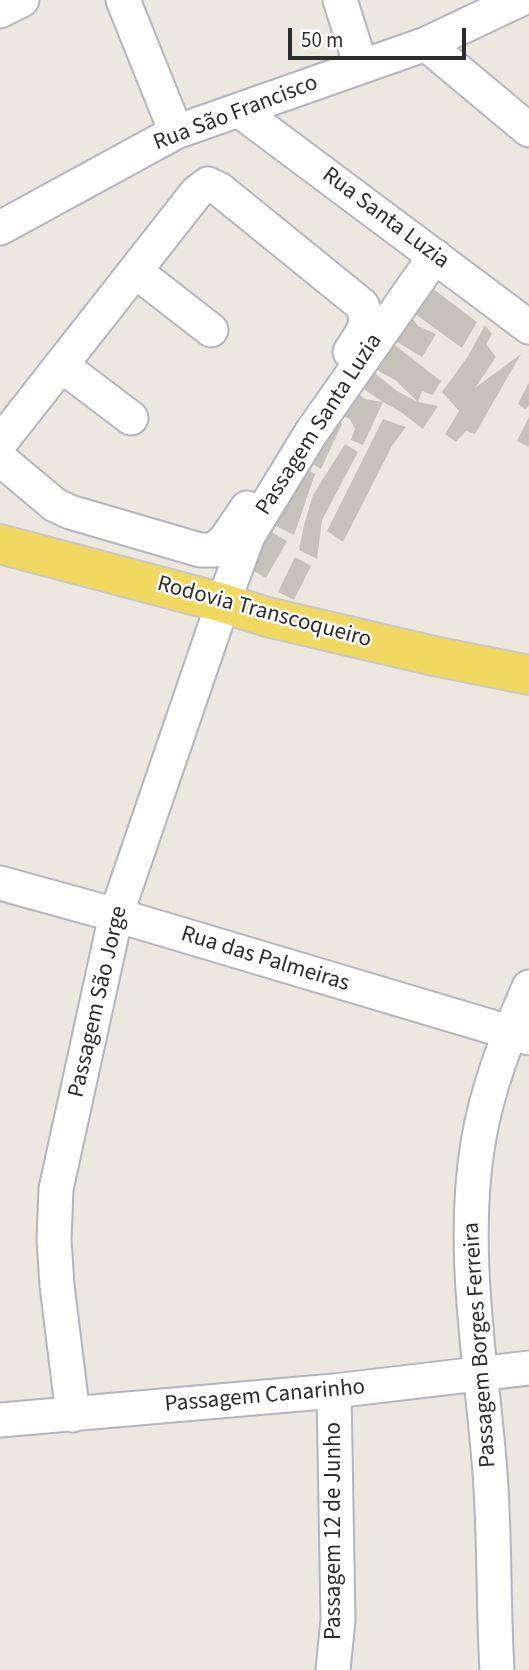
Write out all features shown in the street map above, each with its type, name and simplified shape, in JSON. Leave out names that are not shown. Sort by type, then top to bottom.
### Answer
[{"type":"main road","name":"Rodovia Transcoqueiro","points":[[0,544],[267,617],[529,675]]},
{"type":"street","points":[[0,11],[22,0]]},
{"type":"street","points":[[123,0],[176,132]]},
{"type":"street","points":[[340,0],[361,66]]},
{"type":"street","name":"Rua São Francisco","points":[[0,228],[176,132],[426,44],[519,0]]},
{"type":"street","points":[[426,44],[529,130]]},
{"type":"street","name":"Rua Santa Luzia","points":[[240,111],[529,327]]},
{"type":"street","points":[[0,443],[197,192],[208,184],[362,304],[367,316],[365,329],[226,539],[214,550],[200,550],[70,512],[55,505],[0,459]]},
{"type":"street","name":"Passagem Santa Luzia","points":[[223,603],[248,536],[310,433],[435,256]]},
{"type":"street","points":[[135,271],[211,330]]},
{"type":"street","points":[[61,365],[131,418]]},
{"type":"street","name":"Passagem São Jorge","points":[[73,1415],[54,1240],[56,1189],[116,915],[223,603]]},
{"type":"street","name":"Rua das Palmeiras","points":[[0,883],[519,1035]]},
{"type":"street","name":"Passagem Borges Ferreira","points":[[497,1670],[490,1475],[473,1282],[471,1226],[478,1144],[495,1070],[519,1035],[529,987]]},
{"type":"street","name":"Passagem Canarinho","points":[[0,1420],[334,1391],[529,1368]]},
{"type":"street","name":"Passagem 12 de Junho","points":[[333,1670],[338,1620],[334,1391]]},
{"type":"building","points":[[424,282],[477,322],[462,348],[407,308]]},
{"type":"building","points":[[406,309],[418,326],[436,334],[422,357],[387,336]]},
{"type":"building","points":[[485,325],[492,334],[486,344],[496,357],[475,388],[521,354],[475,434],[466,431],[456,442],[445,434],[459,411],[442,392],[468,356]]},
{"type":"building","points":[[387,339],[441,381],[433,395],[422,391],[418,402],[395,380],[368,365]]},
{"type":"building","points":[[367,367],[397,391],[418,402],[438,406],[423,429],[356,384]]},
{"type":"building","points":[[529,382],[529,406],[525,409],[518,404]]},
{"type":"building","points":[[351,388],[365,399],[383,402],[363,445],[351,440],[355,429],[350,419],[328,410]]},
{"type":"building","points":[[328,410],[342,424],[321,469],[298,456]]},
{"type":"building","points":[[529,417],[529,447],[517,441]]},
{"type":"building","points":[[383,419],[406,427],[392,446],[343,542],[327,531]]},
{"type":"building","points":[[345,444],[358,452],[322,520],[317,559],[299,550],[304,525],[313,495]]},
{"type":"building","points":[[300,466],[315,474],[294,535],[264,520]]},
{"type":"building","points":[[258,524],[287,541],[266,578],[239,563]]},
{"type":"building","points":[[295,557],[311,566],[294,600],[278,592]]}]
